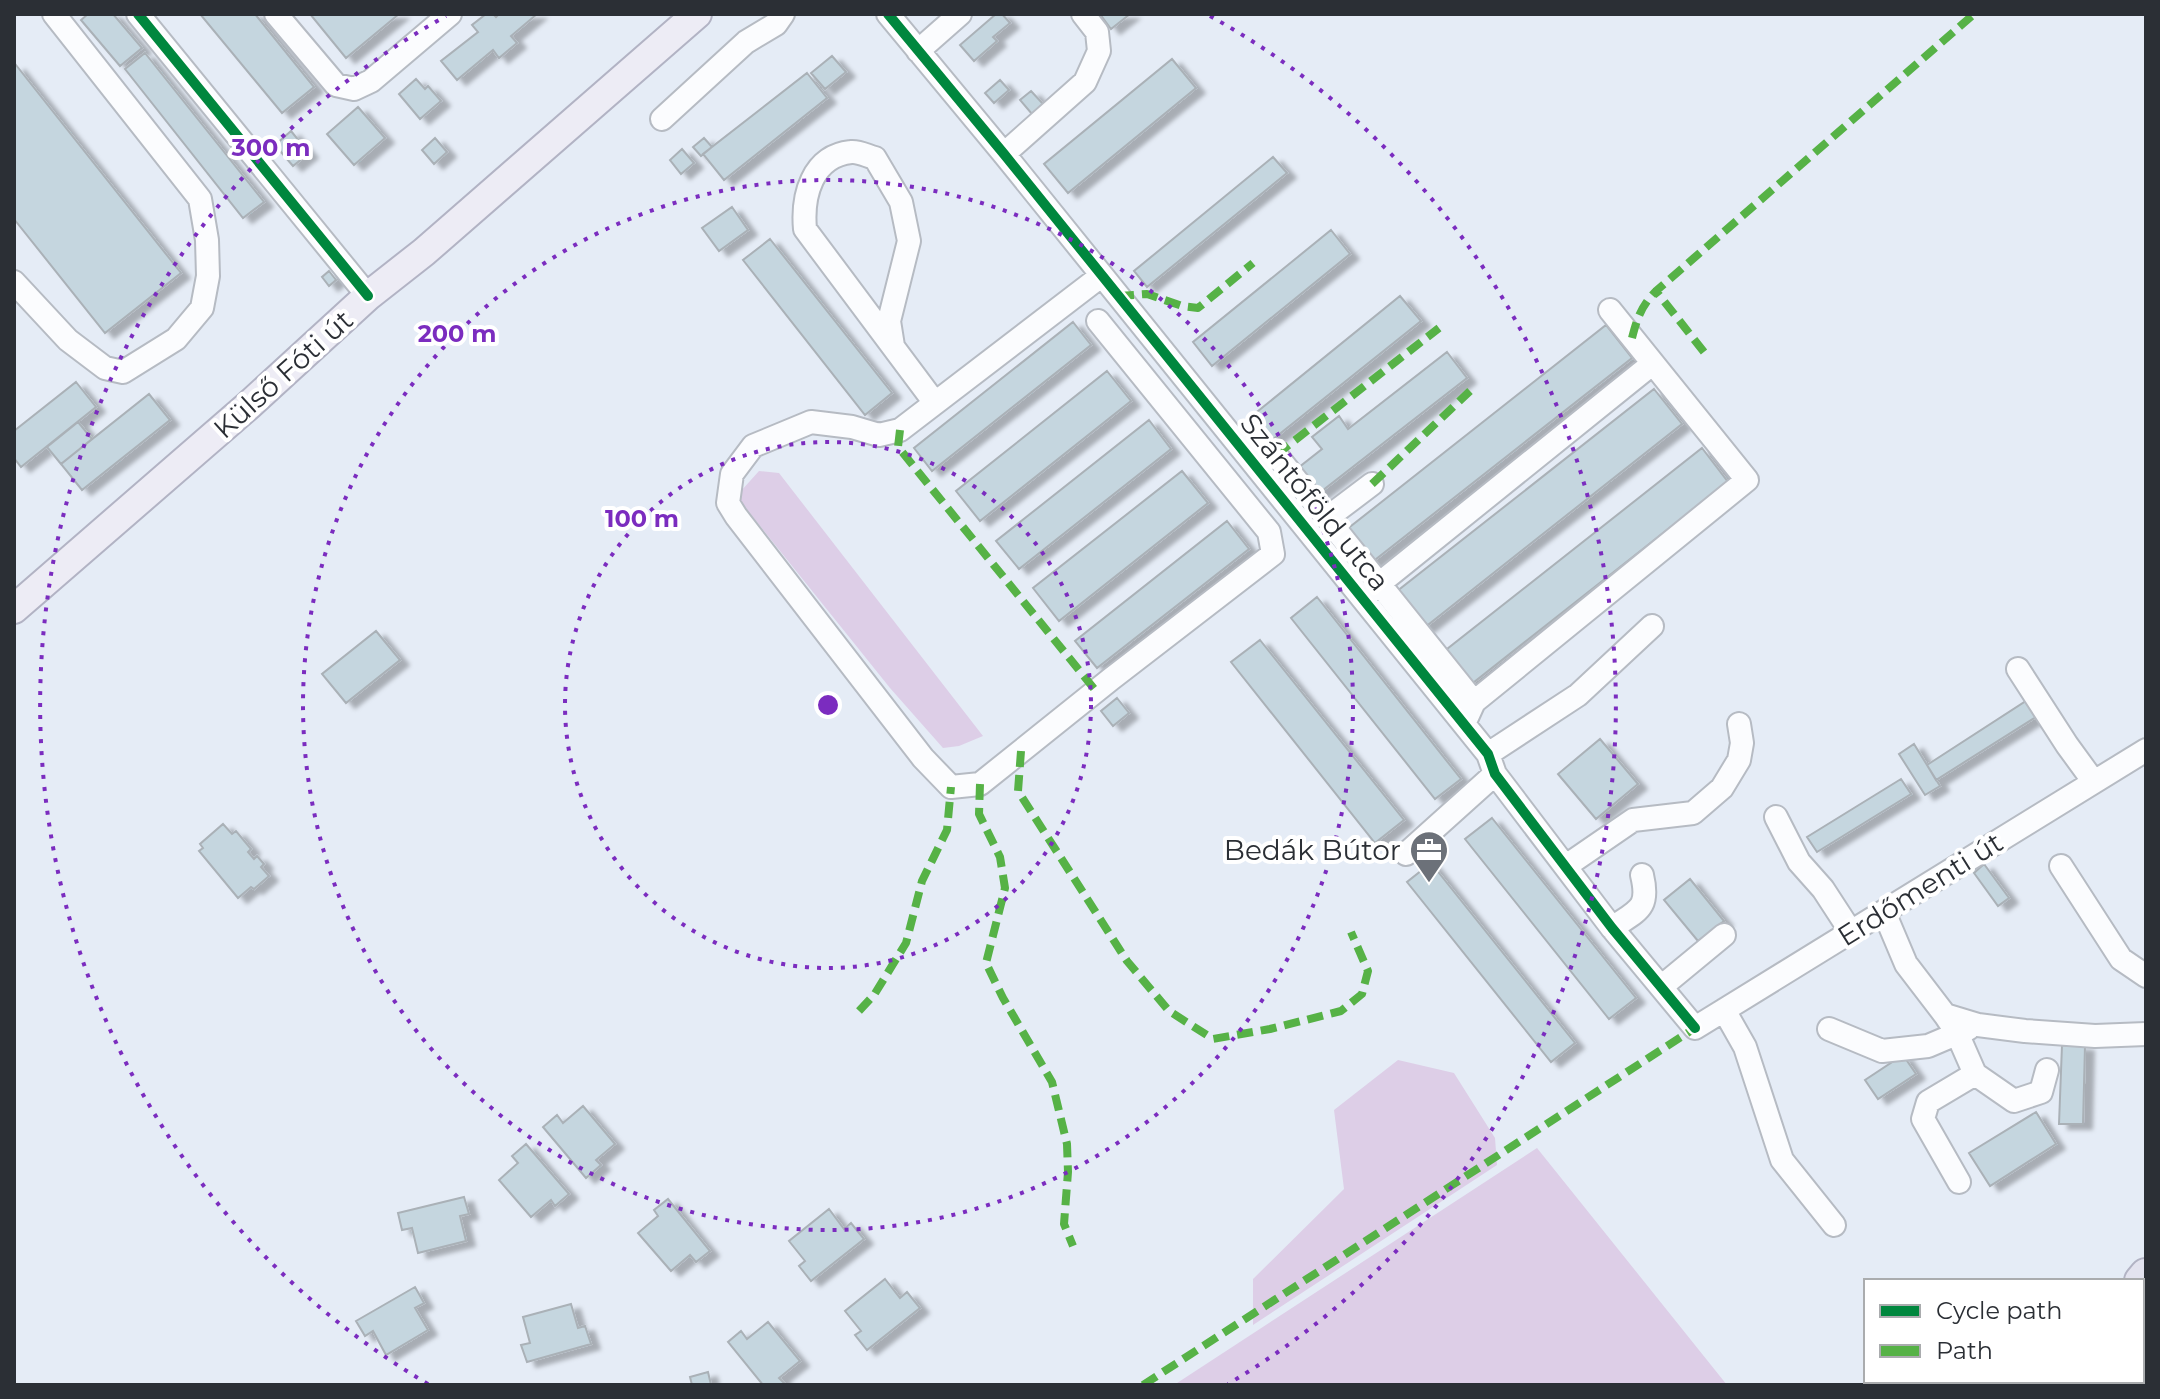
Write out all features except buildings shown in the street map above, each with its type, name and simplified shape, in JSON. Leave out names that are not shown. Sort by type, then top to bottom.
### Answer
[{"type":"main road","name":"Külső Fóti út","points":[[14,609],[249,405],[368,296],[424,252],[697,14]]},
{"type":"street","points":[[14,282],[68,340],[105,368],[123,372],[176,339],[202,308],[208,276],[207,240],[200,199],[54,14]]},
{"type":"street","points":[[138,14],[368,296]]},
{"type":"street","points":[[276,14],[336,85],[354,89],[371,81],[450,14]]},
{"type":"street","points":[[662,119],[746,42],[776,24],[783,14]]},
{"type":"street","name":"Szántóföld utca","points":[[888,14],[1464,724],[1612,928],[1695,1028]]},
{"type":"street","points":[[918,51],[960,14]]},
{"type":"street","points":[[1004,154],[1085,82],[1099,51],[1097,32],[1083,14]]},
{"type":"street","points":[[893,346],[889,321],[909,241],[901,202],[875,158],[854,152],[829,157],[813,177],[803,207],[805,229],[935,403]]},
{"type":"street","points":[[1098,321],[1269,532],[1273,554],[980,784],[951,787],[923,758],[728,503],[732,474],[753,446],[811,422],[852,427],[879,435],[900,430],[1101,276]]},
{"type":"street","points":[[1464,724],[1474,702],[1747,480],[1610,310]]},
{"type":"street","points":[[1363,599],[1652,364]]},
{"type":"street","points":[[1276,455],[1474,702]]},
{"type":"street","points":[[1327,518],[1372,484]]},
{"type":"street","points":[[1406,854],[1491,764],[1578,695],[1652,626]]},
{"type":"street","points":[[2018,669],[2094,782]]},
{"type":"street","points":[[1566,866],[1633,820],[1693,813],[1722,788],[1739,760],[1742,743],[1739,724]]},
{"type":"street","name":"Erdőmenti út","points":[[1695,1028],[2142,752]]},
{"type":"street","points":[[1776,817],[1799,862],[1823,889],[1851,932]]},
{"type":"street","points":[[2061,866],[2121,959],[2146,976]]},
{"type":"street","points":[[1612,928],[1640,908],[1646,893],[1642,875]]},
{"type":"street","points":[[1884,912],[1906,964],[1960,1025],[1975,1074],[2014,1101],[2041,1092],[2047,1070]]},
{"type":"street","points":[[1661,987],[1724,935]]},
{"type":"street","points":[[1724,1010],[1745,1047],[1782,1160],[1834,1225]]},
{"type":"street","points":[[1829,1029],[1882,1051],[1928,1046],[1960,1025],[2095,1036],[2146,1034]]},
{"type":"street","points":[[1959,1182],[1923,1119],[1928,1102],[1975,1074]]},
{"type":"shaded area","points":[[759,471],[779,473],[983,736],[959,746],[943,748],[890,688],[740,501],[741,491]]},
{"type":"shaded area","points":[[1398,1060],[1454,1073],[1495,1138],[1497,1165],[1253,1325],[1253,1279],[1344,1189],[1334,1110]]},
{"type":"shaded area","points":[[1537,1148],[1727,1385],[1174,1385]]},
{"type":"marked path","points":[[1704,352],[1656,291],[1974,14]]},
{"type":"marked path","points":[[1118,296],[1147,294],[1198,308],[1253,263]]},
{"type":"marked path","points":[[1632,338],[1640,313],[1656,291]]},
{"type":"marked path","points":[[1276,455],[1439,328]]},
{"type":"marked path","points":[[1372,484],[1470,391]]},
{"type":"marked path","points":[[900,430],[898,447],[1096,691]]},
{"type":"marked path","points":[[1021,751],[1018,791],[1127,961],[1169,1011],[1213,1039],[1270,1029],[1341,1011],[1362,994],[1368,971],[1351,932]]},
{"type":"marked path","points":[[980,784],[979,814],[1000,857],[1005,888],[986,963],[1052,1082],[1067,1144],[1064,1224],[1073,1246]]},
{"type":"marked path","points":[[859,1011],[874,995],[906,943],[922,881],[947,830],[951,787]]},
{"type":"marked path","points":[[1143,1385],[1695,1028]]},
{"type":"cycle path","points":[[138,14],[368,296]]},
{"type":"cycle path","points":[[888,14],[1488,754],[1495,774],[1612,928],[1695,1028]]},
{"type":"place","name":"Bedák Bútor","points":[[1429,884]]}]
